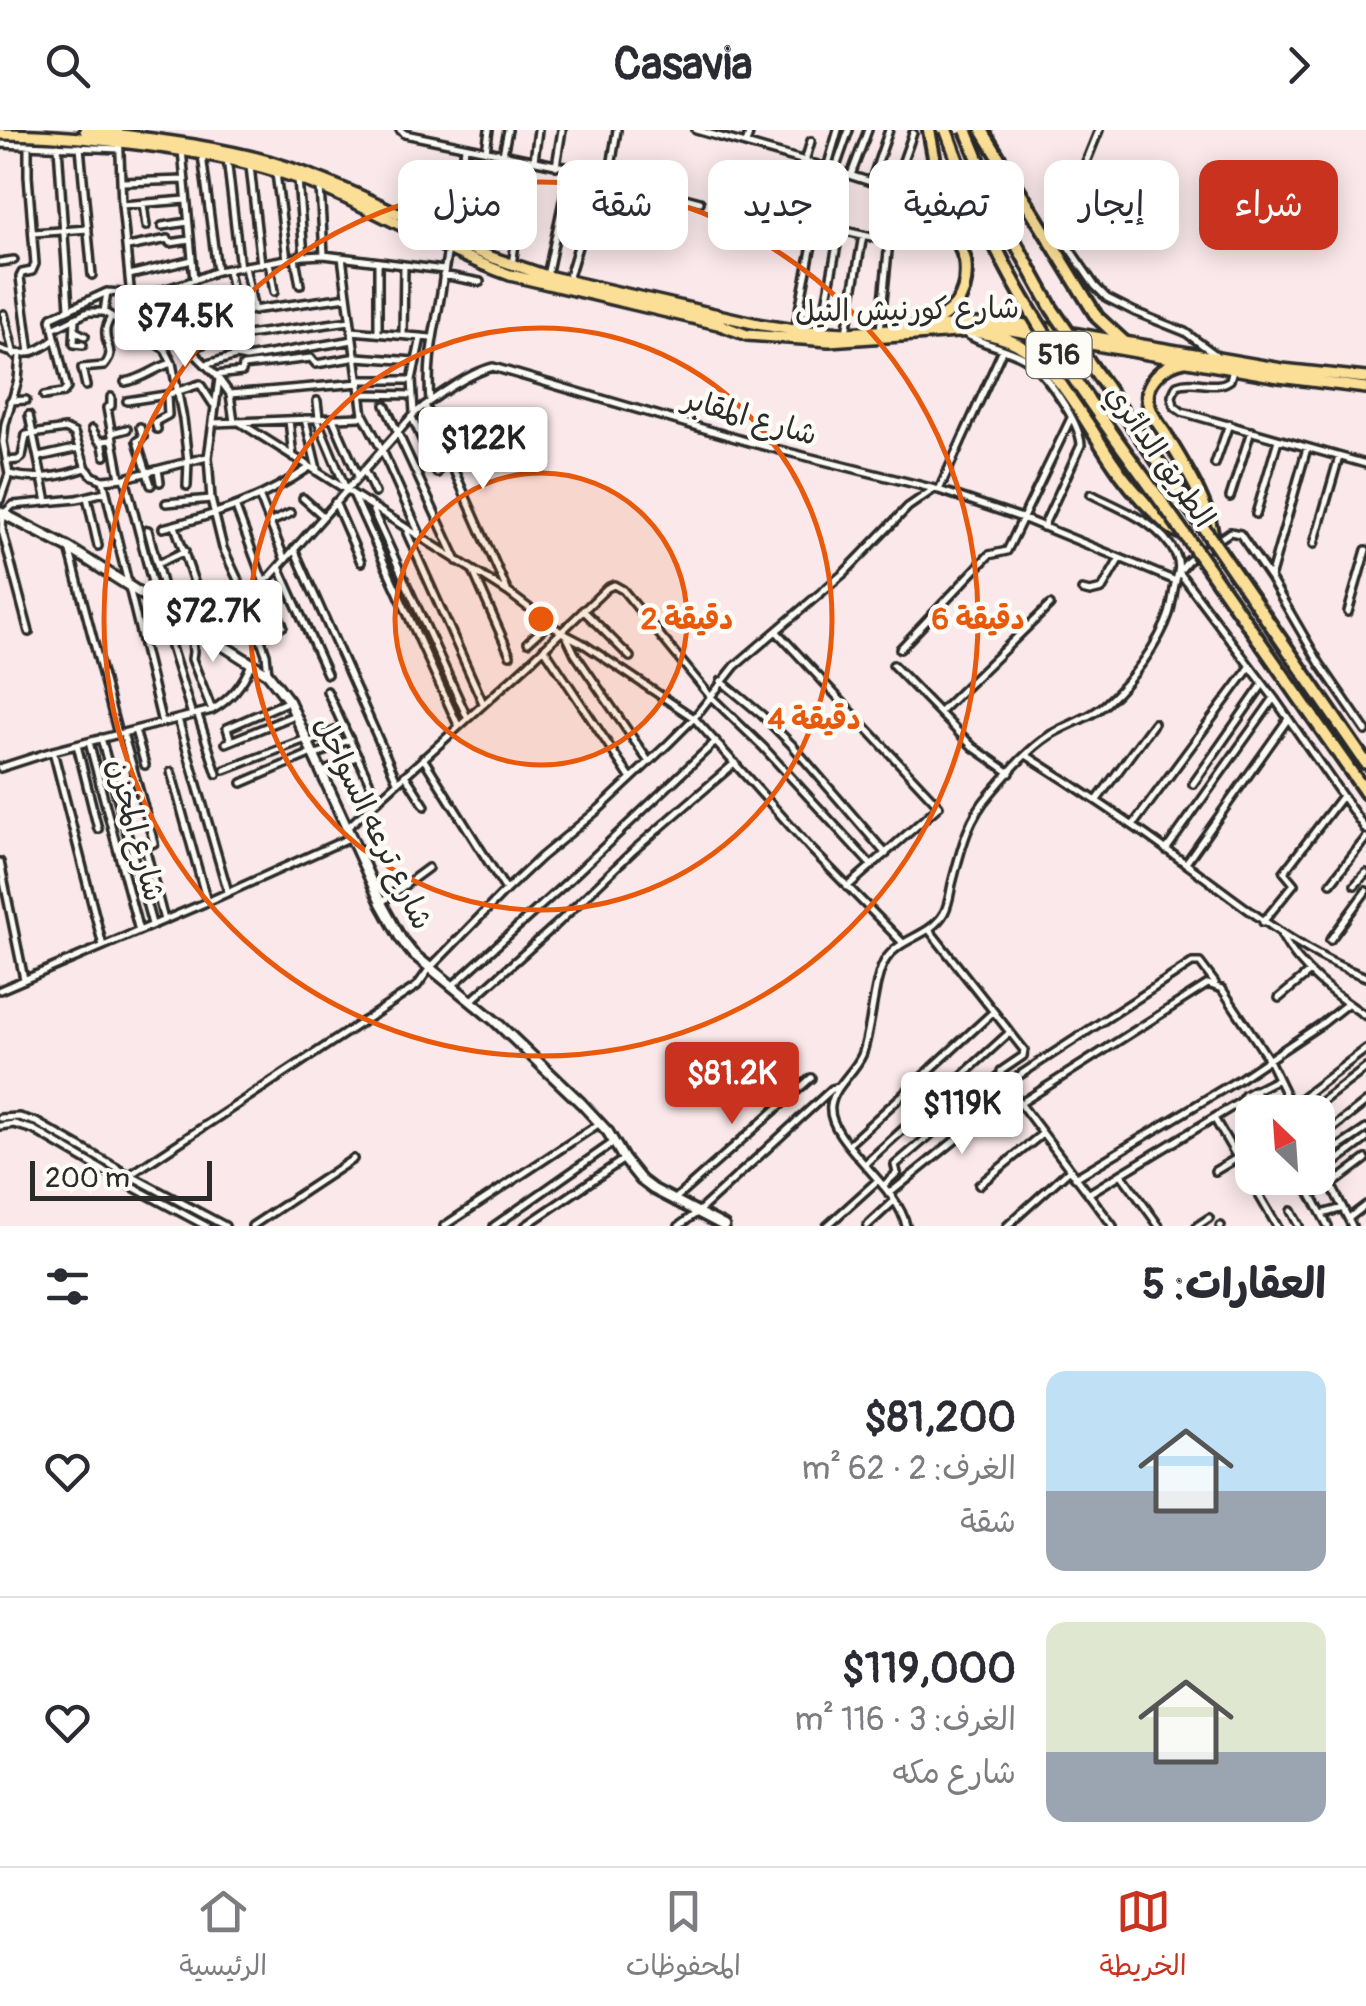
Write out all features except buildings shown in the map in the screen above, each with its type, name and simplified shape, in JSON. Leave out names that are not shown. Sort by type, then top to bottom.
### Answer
[{"type":"highway","points":[[917,328],[947,316],[960,300],[965,280],[964,260],[939,184],[928,130]]},
{"type":"highway","name":"الطريق الدائري","points":[[946,130],[974,202],[1038,324],[1366,792]]},
{"type":"highway","name":"الطريق الدائري","points":[[966,130],[1004,222],[1052,309],[1366,763]]},
{"type":"highway","points":[[982,130],[1097,317],[1123,341]]},
{"type":"highway","points":[[966,331],[1016,343],[1048,368],[1137,494],[1174,531],[1184,534]]},
{"type":"highway","points":[[1186,360],[1158,374],[1148,389],[1150,408],[1209,515],[1216,546]]},
{"type":"main road","name":"شارع كورنيش النيل","points":[[89,130],[276,170],[398,221]]},
{"type":"main road","name":"شارع كورنيش النيل","points":[[0,134],[212,148],[272,162],[325,181],[398,217]]},
{"type":"main road","name":"شارع كورنيش النيل","points":[[460,250],[481,264],[525,280],[718,324],[748,335],[760,331],[846,333],[1008,322],[1282,369],[1366,378]]},
{"type":"main road","name":"شارع كورنيش النيل","points":[[470,250],[547,276],[760,331],[842,341],[996,329],[1030,332],[1366,388]]},
{"type":"main road","name":"شارع ترعه السواحل","points":[[2,513],[69,548],[268,674],[289,701],[380,902],[412,953],[518,1043],[600,1123],[642,1180],[720,1225]]},
{"type":"street","points":[[400,130],[531,160],[538,130]]},
{"type":"street","points":[[486,150],[489,130]]},
{"type":"street","points":[[503,154],[508,130]]},
{"type":"street","points":[[537,161],[556,166],[562,130]]},
{"type":"street","points":[[612,160],[616,130]]},
{"type":"street","points":[[725,138],[727,130]]},
{"type":"street","points":[[746,144],[750,130]]},
{"type":"street","points":[[830,160],[838,130]]},
{"type":"street","points":[[832,160],[849,130]]},
{"type":"street","points":[[852,175],[868,130]]},
{"type":"street","points":[[878,160],[888,130]]},
{"type":"street","points":[[1099,130],[1064,219],[1071,252],[1106,298],[1186,332],[1218,356]]},
{"type":"street","points":[[701,131],[802,160]]},
{"type":"street","points":[[903,160],[913,133]]},
{"type":"street","points":[[0,144],[80,147],[119,139],[132,298]]},
{"type":"street","points":[[805,160],[811,141]]},
{"type":"street","points":[[28,145],[34,268],[20,275],[30,353]]},
{"type":"street","points":[[58,146],[69,308]]},
{"type":"street","points":[[463,160],[465,146]]},
{"type":"street","points":[[80,147],[92,274]]},
{"type":"street","points":[[182,150],[194,280]]},
{"type":"street","points":[[202,153],[217,272]]},
{"type":"street","points":[[227,158],[243,267],[254,311]]},
{"type":"street","points":[[250,163],[274,292]]},
{"type":"street","points":[[276,170],[291,259],[300,286]]},
{"type":"street","points":[[849,174],[869,181]]},
{"type":"street","points":[[298,178],[304,256]]},
{"type":"street","points":[[121,182],[184,180]]},
{"type":"street","points":[[320,187],[324,255]]},
{"type":"street","points":[[688,199],[700,202]]},
{"type":"street","points":[[122,205],[186,200]]},
{"type":"street","points":[[142,204],[146,226]]},
{"type":"street","points":[[162,226],[188,222]]},
{"type":"street","points":[[33,233],[88,229]]},
{"type":"street","points":[[547,276],[557,229]]},
{"type":"street","points":[[849,232],[888,242],[880,331]]},
{"type":"street","points":[[846,333],[863,235]]},
{"type":"street","points":[[126,248],[168,238],[170,243],[190,240]]},
{"type":"street","points":[[449,250],[431,338],[428,403],[508,593]]},
{"type":"street","points":[[512,265],[515,250]]},
{"type":"street","points":[[568,281],[577,250]]},
{"type":"street","points":[[795,330],[811,250]]},
{"type":"street","points":[[821,332],[836,250]]},
{"type":"street","points":[[132,298],[217,272],[324,255],[404,264],[480,282]]},
{"type":"street","points":[[342,257],[362,394],[361,416],[382,450],[422,540]]},
{"type":"street","points":[[0,262],[14,260]]},
{"type":"street","points":[[129,275],[192,260]]},
{"type":"street","points":[[378,262],[378,333]]},
{"type":"street","points":[[403,335],[404,264]]},
{"type":"street","points":[[228,270],[236,314]]},
{"type":"street","points":[[86,386],[82,368],[104,366],[114,356],[106,332],[107,292]]},
{"type":"street","points":[[44,396],[67,388],[51,320],[54,315],[107,292],[132,298],[217,377],[230,394],[236,422],[508,593],[694,718],[847,888],[902,942]]},
{"type":"street","points":[[162,329],[216,316],[347,296]]},
{"type":"street","points":[[211,298],[216,316]]},
{"type":"street","points":[[53,329],[88,312],[108,314],[165,349],[172,364],[183,419],[188,461],[186,486]]},
{"type":"street","points":[[152,320],[183,312]]},
{"type":"street","points":[[0,500],[9,474],[3,442],[18,380],[17,355],[4,314]]},
{"type":"street","points":[[76,318],[74,344],[82,345]]},
{"type":"street","points":[[190,349],[217,339],[350,321]]},
{"type":"street","points":[[75,331],[85,336]]},
{"type":"street","points":[[352,331],[431,338]]},
{"type":"street","points":[[966,331],[972,338],[1021,356],[1036,367],[1065,406],[1080,436],[1081,444],[1043,526]]},
{"type":"street","points":[[421,336],[412,380],[413,416],[437,472]]},
{"type":"street","points":[[0,349],[17,355],[30,353],[55,339]]},
{"type":"street","points":[[206,364],[236,356],[246,358],[353,340]]},
{"type":"street","points":[[130,1175],[408,993],[506,890],[632,779],[694,718],[721,681],[748,654],[844,573],[890,524],[936,489],[1003,349]]},
{"type":"street","points":[[217,377],[241,373],[244,366],[311,358],[316,364],[356,357],[414,361]]},
{"type":"street","points":[[128,371],[128,382],[156,367],[172,364]]},
{"type":"street","name":"شارع المقابر","points":[[245,595],[264,583],[413,416],[482,371],[499,368],[756,444],[936,489],[1043,526],[1176,581]]},
{"type":"street","points":[[1233,368],[1226,384],[1182,382],[1177,385],[1172,401],[1178,410],[1366,464]]},
{"type":"street","points":[[217,377],[208,457],[211,499],[229,565],[245,595],[266,654],[268,674]]},
{"type":"street","points":[[230,394],[412,380]]},
{"type":"street","points":[[127,400],[201,384],[214,407]]},
{"type":"street","points":[[160,424],[168,414],[166,394]]},
{"type":"street","points":[[362,394],[412,395]]},
{"type":"street","points":[[111,397],[111,406],[107,408],[122,478],[158,605],[217,774]]},
{"type":"street","points":[[10,401],[26,400]]},
{"type":"street","points":[[317,401],[318,418],[346,490]]},
{"type":"street","points":[[386,405],[458,562]]},
{"type":"street","points":[[30,416],[47,502]]},
{"type":"street","points":[[214,423],[361,416]]},
{"type":"street","points":[[305,418],[318,472]]},
{"type":"street","points":[[332,418],[358,476]]},
{"type":"street","points":[[900,650],[988,555],[1007,551],[1071,418]]},
{"type":"street","points":[[59,419],[60,429]]},
{"type":"street","points":[[289,420],[293,457]]},
{"type":"street","points":[[1215,464],[1229,424]]},
{"type":"street","points":[[140,427],[143,436],[137,442],[151,485]]},
{"type":"street","points":[[8,461],[22,458],[24,438],[60,429],[74,433],[86,468],[102,480],[208,457]]},
{"type":"street","points":[[92,429],[102,441]]},
{"type":"street","points":[[102,441],[128,430]]},
{"type":"street","points":[[1230,497],[1250,431]]},
{"type":"street","points":[[1256,514],[1278,440]]},
{"type":"street","points":[[102,441],[105,456]]},
{"type":"street","points":[[39,457],[79,448]]},
{"type":"street","points":[[1270,578],[1306,448]]},
{"type":"street","points":[[1314,544],[1339,457]]},
{"type":"street","points":[[163,528],[236,508],[310,467]]},
{"type":"street","points":[[9,474],[42,478],[86,468]]},
{"type":"street","points":[[158,470],[160,482]]},
{"type":"street","points":[[364,470],[375,493]]},
{"type":"street","points":[[102,480],[162,723]]},
{"type":"street","points":[[28,632],[2,530],[2,513],[13,505],[105,492]]},
{"type":"street","points":[[1090,494],[1154,528],[1176,556],[1179,572],[1366,830]]},
{"type":"street","points":[[354,496],[458,726]]},
{"type":"street","points":[[88,497],[98,546]]},
{"type":"street","points":[[260,497],[285,560]]},
{"type":"street","points":[[302,498],[322,516]]},
{"type":"street","points":[[166,502],[211,499]]},
{"type":"street","points":[[334,502],[361,562]]},
{"type":"street","points":[[372,507],[467,717]]},
{"type":"street","points":[[236,508],[283,626]]},
{"type":"street","points":[[270,523],[291,513]]},
{"type":"street","points":[[175,525],[214,641]]},
{"type":"street","points":[[405,529],[483,703]]},
{"type":"street","points":[[148,530],[169,612]]},
{"type":"street","points":[[906,1226],[895,1200],[838,1133],[831,1115],[831,1104],[860,1058],[867,1038],[884,962],[902,942],[916,938],[939,920],[948,903],[970,821],[989,795],[1050,735],[1099,710],[1128,682],[1162,629],[1179,572],[1188,562],[1233,531],[1240,534],[1365,729]]},
{"type":"street","points":[[69,548],[154,843],[144,847],[164,920]]},
{"type":"street","points":[[294,549],[397,781]]},
{"type":"street","points":[[1348,612],[1366,550]]},
{"type":"street","points":[[157,564],[185,551]]},
{"type":"street","points":[[1082,590],[1102,589],[1120,558]]},
{"type":"street","points":[[278,567],[328,674]]},
{"type":"street","points":[[472,570],[510,655]]},
{"type":"street","points":[[0,990],[207,902],[348,833],[404,774],[564,633],[607,588],[617,586],[710,696],[763,747],[872,866]]},
{"type":"street","points":[[940,712],[1050,606]]},
{"type":"street","points":[[583,610],[630,657]]},
{"type":"street","points":[[528,642],[549,623]]},
{"type":"street","points":[[190,626],[192,659],[212,710]]},
{"type":"street","points":[[777,632],[938,804],[847,888]]},
{"type":"street","points":[[564,633],[649,762]]},
{"type":"street","points":[[544,648],[632,779]]},
{"type":"street","points":[[0,768],[212,710],[232,696],[251,664]]},
{"type":"street","points":[[893,664],[973,747],[1010,773]]},
{"type":"street","points":[[1133,825],[1250,666]]},
{"type":"street","points":[[721,681],[791,744],[886,854]]},
{"type":"street","points":[[1193,784],[1263,684]]},
{"type":"street","points":[[328,691],[378,801]]},
{"type":"street","points":[[1166,850],[1274,698]]},
{"type":"street","points":[[289,701],[226,728],[228,742],[295,715]]},
{"type":"street","points":[[178,719],[228,892]]},
{"type":"street","points":[[1185,864],[1288,719]]},
{"type":"street","points":[[1098,800],[1154,722]]},
{"type":"street","points":[[225,770],[344,727]]},
{"type":"street","points":[[135,730],[146,765]]},
{"type":"street","points":[[101,738],[152,925]]},
{"type":"street","points":[[242,784],[350,740]]},
{"type":"street","points":[[452,986],[716,741]]},
{"type":"street","name":"شارع المخزن","points":[[89,742],[139,931]]},
{"type":"street","points":[[77,744],[98,828]]},
{"type":"street","points":[[53,751],[103,946]]},
{"type":"street","points":[[1026,755],[1098,800],[1263,922],[1337,966],[1365,975]]},
{"type":"street","points":[[322,773],[358,756]]},
{"type":"street","points":[[422,758],[506,890]]},
{"type":"street","points":[[470,1002],[735,762]]},
{"type":"street","points":[[171,772],[207,902]]},
{"type":"street","points":[[404,774],[425,806]]},
{"type":"street","points":[[1263,922],[1294,884],[1284,872],[1342,796]]},
{"type":"street","points":[[1330,883],[1366,838]]},
{"type":"street","points":[[0,862],[24,979]]},
{"type":"street","points":[[380,902],[428,868]]},
{"type":"street","points":[[1355,886],[1366,872]]},
{"type":"street","points":[[1330,940],[1366,891]]},
{"type":"street","points":[[827,1226],[897,1173],[896,1164],[1024,1053],[929,930]]},
{"type":"street","points":[[1281,933],[1310,972],[1366,1016]]},
{"type":"street","points":[[1006,1084],[1192,963],[1200,963],[1269,1060],[1285,1095]]},
{"type":"street","points":[[1279,998],[1310,972]]},
{"type":"street","points":[[1021,1103],[1204,986],[1217,986]]},
{"type":"street","points":[[1075,1178],[1238,1080],[1348,1004]]},
{"type":"street","points":[[848,1146],[993,1012]]},
{"type":"street","points":[[866,1163],[1009,1032]]},
{"type":"street","points":[[1309,1095],[1366,1049]]},
{"type":"street","points":[[1330,1095],[1366,1068]]},
{"type":"street","points":[[1000,1076],[1113,1226]]},
{"type":"street","points":[[674,1200],[811,1078]]},
{"type":"street","points":[[1088,1194],[1242,1101],[1247,1093],[1278,1079]]},
{"type":"street","points":[[1238,1080],[1247,1093]]},
{"type":"street","points":[[679,1226],[840,1087]]},
{"type":"street","points":[[1256,1090],[1259,1095]]},
{"type":"street","points":[[889,1194],[1013,1094]]},
{"type":"street","points":[[1335,1127],[1366,1102]]},
{"type":"street","points":[[0,1122],[19,1117],[36,1122],[225,1226]]},
{"type":"street","points":[[1214,1118],[1235,1153]]},
{"type":"street","points":[[0,1122],[34,1130],[206,1226]]},
{"type":"street","points":[[444,1226],[600,1123]]},
{"type":"street","points":[[1335,1149],[1366,1130]]},
{"type":"street","points":[[978,1185],[1042,1134]]},
{"type":"street","points":[[1335,1162],[1366,1138]]},
{"type":"street","points":[[494,1226],[614,1142]]},
{"type":"street","points":[[252,1226],[354,1158]]},
{"type":"street","points":[[525,1226],[624,1159]]},
{"type":"street","points":[[1335,1182],[1366,1159]]},
{"type":"street","points":[[1215,1171],[1235,1160]]},
{"type":"street","points":[[1007,1226],[1069,1170]]},
{"type":"street","points":[[116,1178],[122,1171]]},
{"type":"street","points":[[1121,1174],[1158,1226]]},
{"type":"street","points":[[1335,1193],[1352,1226]]},
{"type":"street","points":[[1259,1195],[1277,1226]]},
{"type":"street","points":[[1312,1195],[1328,1226]]},
{"type":"street","points":[[867,1226],[895,1200]]},
{"type":"street","points":[[1349,1218],[1366,1205]]},
{"type":"street","points":[[1322,1214],[1342,1208]]},
{"type":"street","points":[[1291,1211],[1299,1226]]},
{"type":"street","points":[[1197,1226],[1209,1218]]}]
